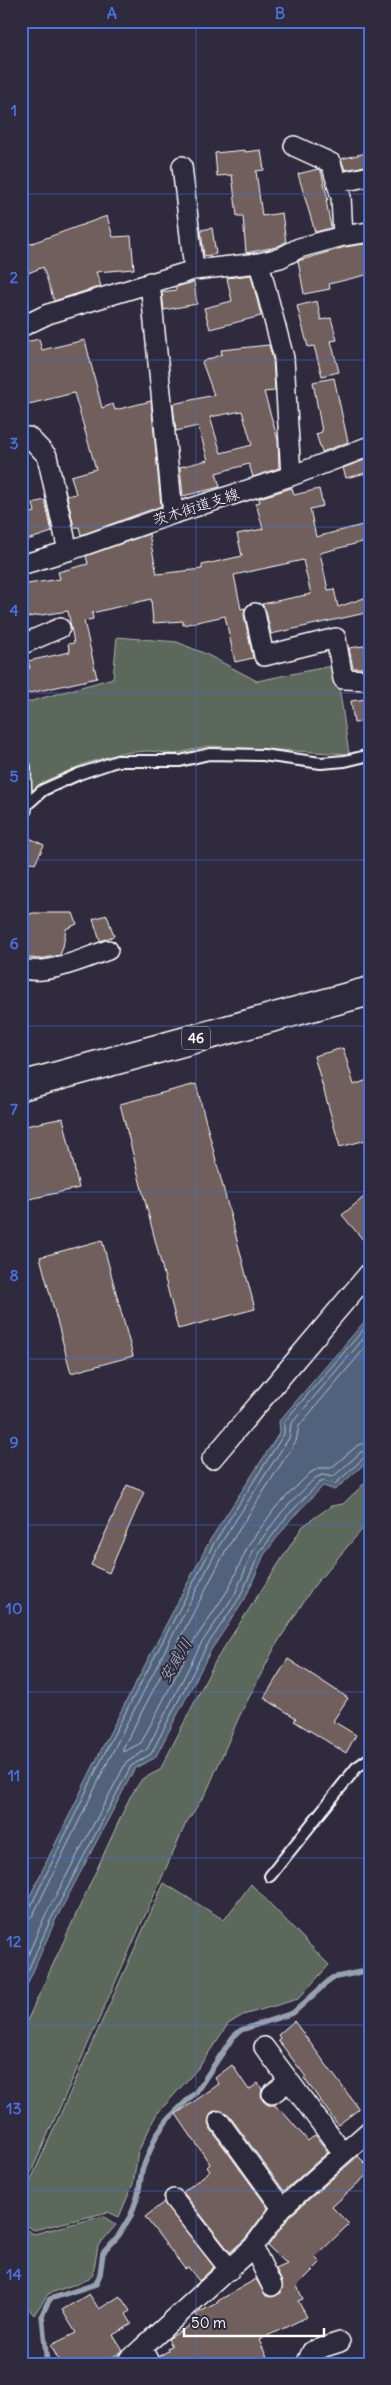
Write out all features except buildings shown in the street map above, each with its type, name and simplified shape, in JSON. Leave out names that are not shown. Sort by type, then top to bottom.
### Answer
[{"type":"main road","name":"46","points":[[21,1086],[370,991]]},
{"type":"street","points":[[294,146],[331,163],[341,197],[343,236]]},
{"type":"street","points":[[182,166],[194,270]]},
{"type":"street","points":[[337,183],[370,176]]},
{"type":"street","points":[[21,327],[48,314],[194,270],[259,263],[280,258],[299,248],[343,236],[370,232]]},
{"type":"street","points":[[259,263],[284,358],[291,476]]},
{"type":"street","points":[[150,282],[173,514]]},
{"type":"street","points":[[21,440],[29,437],[47,456],[68,552]]},
{"type":"street","name":"茨木街道支線","points":[[21,565],[68,552],[173,514],[291,476],[370,446]]},
{"type":"street","points":[[255,613],[264,656],[336,638],[344,679],[370,680]]},
{"type":"street","points":[[21,645],[60,628]]},
{"type":"street","points":[[21,768],[22,809]]},
{"type":"street","points":[[21,968],[30,972],[45,970],[108,950]]},
{"type":"street","points":[[212,1459],[370,1272]]},
{"type":"street","points":[[264,2047],[343,2153]]},
{"type":"street","points":[[272,2094],[289,2081]]},
{"type":"street","points":[[219,2121],[282,2208]]},
{"type":"street","points":[[125,2364],[146,2356],[253,2248],[282,2208],[370,2130]]},
{"type":"street","points":[[174,2198],[230,2270]]},
{"type":"street","points":[[253,2248],[272,2286]]},
{"type":"street","points":[[306,2364],[312,2351],[340,2342]]},
{"type":"lane","points":[[22,809],[43,790],[78,774],[117,760],[174,761],[210,754],[263,755],[321,763],[346,761],[370,755]]},
{"type":"lane","points":[[270,1876],[356,1768],[370,1758]]},
{"type":"green space","points":[[117,637],[177,642],[206,654],[257,681],[336,665],[349,754],[208,746],[175,754],[150,751],[120,753],[84,764],[47,780],[28,795],[21,739],[21,704],[113,678]]},
{"type":"green space","points":[[370,1478],[370,1520],[313,1587],[276,1645],[239,1717],[206,1793],[186,1823],[21,2195],[21,2034],[130,1797],[142,1779],[160,1770],[216,1660],[303,1526],[331,1506],[343,1504]]},
{"type":"green space","points":[[164,1883],[224,1920],[251,1884],[329,1965],[298,1999],[243,2015],[228,2024],[199,2067],[156,2115],[138,2152],[133,2184],[119,2217],[108,2212],[34,2230],[21,2222],[21,2202]]},
{"type":"green space","points":[[103,2216],[116,2225],[98,2246],[93,2274],[89,2279],[48,2294],[34,2315],[21,2300],[21,2226],[34,2234]]},
{"type":"water","name":"安威川","points":[[370,1315],[370,1459],[335,1490],[323,1486],[291,1519],[264,1555],[245,1599],[211,1650],[155,1758],[135,1768],[54,1923],[21,1999],[21,1914],[106,1740],[210,1540],[280,1432],[279,1421]]},
{"type":"waterway","points":[[47,2364],[42,2315],[47,2304],[50,2299],[96,2284],[100,2274],[103,2253],[119,2235],[131,2215],[138,2195],[142,2170],[156,2136],[168,2119],[196,2092],[233,2037],[241,2030],[293,2013],[332,1978],[370,1970]]}]
